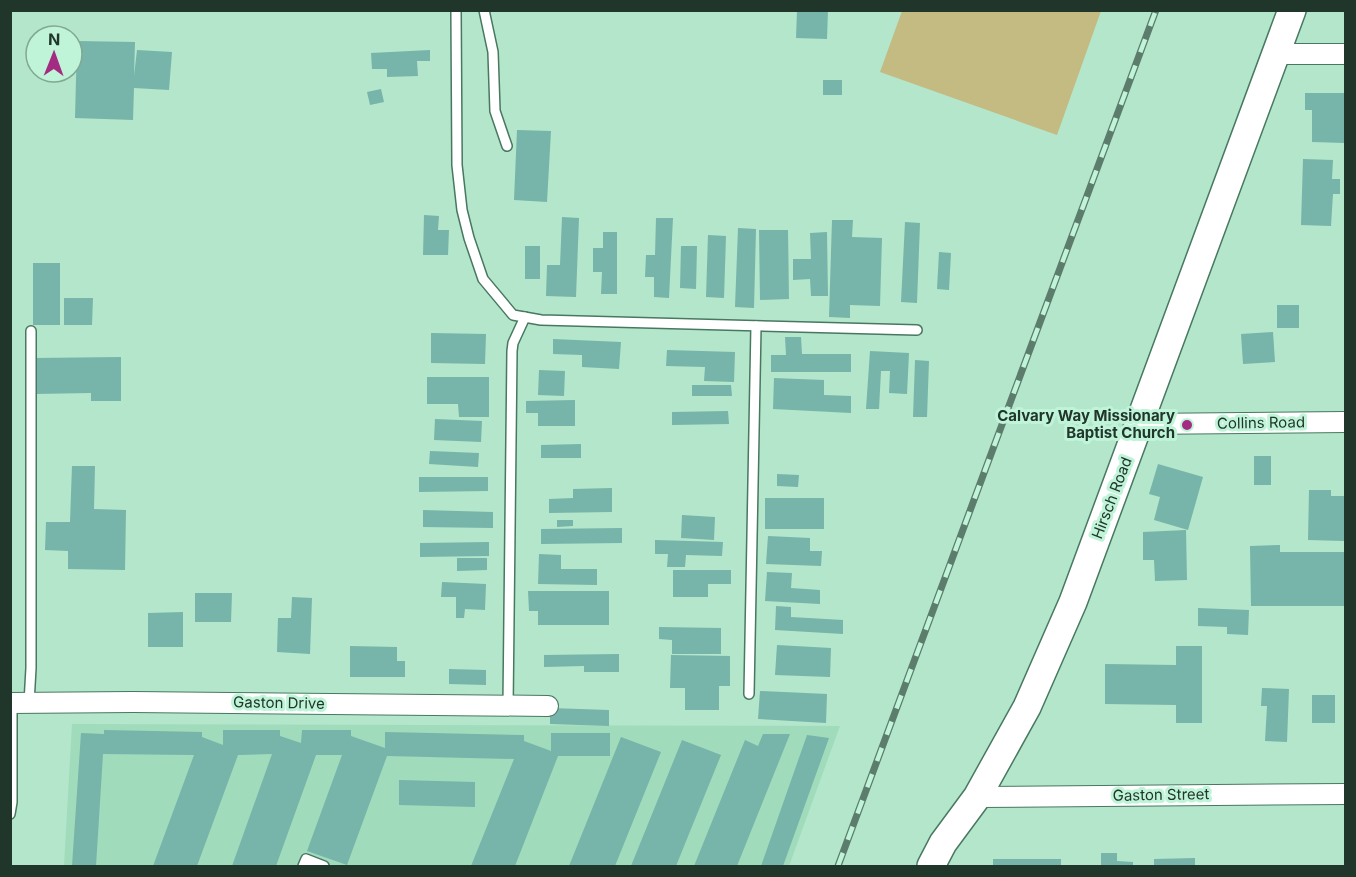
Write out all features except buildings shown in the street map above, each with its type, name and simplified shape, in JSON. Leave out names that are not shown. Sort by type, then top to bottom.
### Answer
[{"type":"main road","name":"Hirsch Road","points":[[932,867],[943,843],[977,797],[1027,707],[1073,602],[1292,10]]},
{"type":"street","points":[[1275,54],[1346,54]]},
{"type":"street","name":"Collins Road","points":[[1140,424],[1346,422]]},
{"type":"street","name":"Gaston Drive","points":[[17,703],[548,706]]},
{"type":"street","name":"Gaston Street","points":[[977,797],[1346,794]]},
{"type":"lane","points":[[456,10],[458,165],[462,210],[483,279],[513,315],[540,320],[917,330]]},
{"type":"lane","points":[[484,10],[493,52],[495,111],[507,146]]},
{"type":"lane","points":[[508,706],[512,351],[513,343],[525,317]]},
{"type":"lane","points":[[749,694],[756,326]]},
{"type":"lane","points":[[10,814],[17,703],[31,668],[31,331]]},
{"type":"lane","points":[[303,867],[306,860],[324,867]]},
{"type":"shaded area","points":[[902,10],[1101,11],[1057,135],[880,72]]},
{"type":"shaded area","points":[[72,724],[840,726],[789,866],[64,866]]},
{"type":"railway","points":[[838,866],[1156,10]]},
{"type":"place","name":"Calvary Way Missionary Baptist Church","points":[[1187,425]]}]
